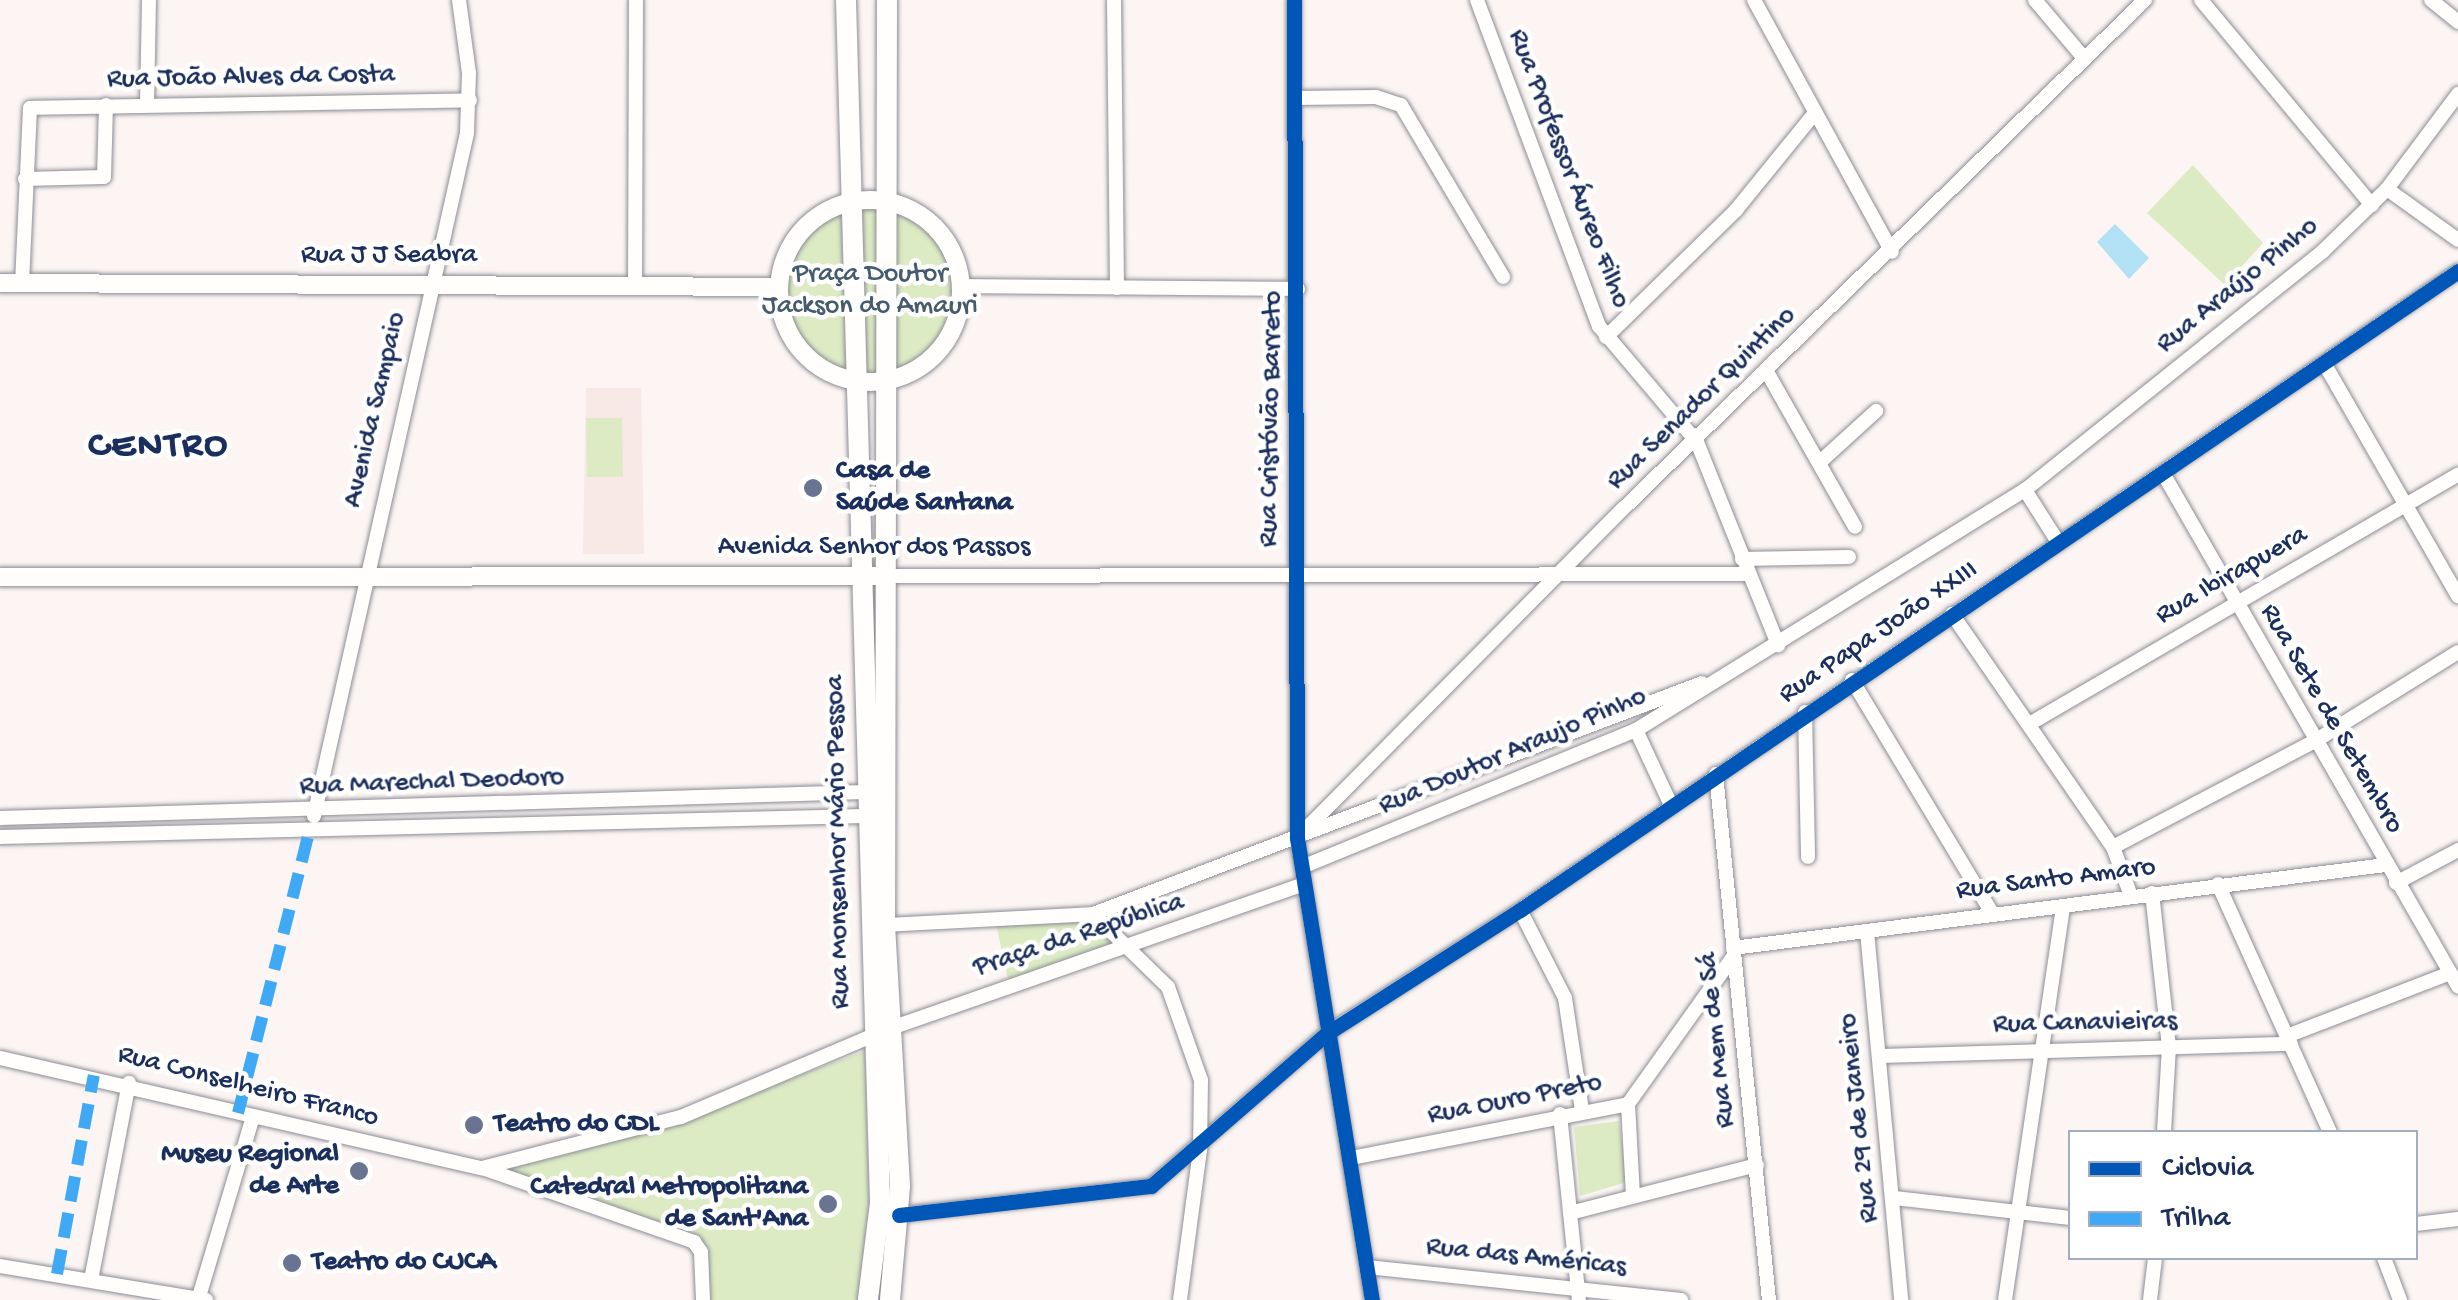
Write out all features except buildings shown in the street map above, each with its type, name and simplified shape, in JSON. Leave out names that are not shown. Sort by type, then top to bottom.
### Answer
[{"type":"highway","name":"Rua Monsenhor Mário Pessoa","points":[[846,0],[864,816],[898,1216],[890,1300]]},
{"type":"highway","name":"Rua Monsenhor Mário Pessoa","points":[[868,1300],[880,1203],[885,925],[882,382],[887,0]]},
{"type":"highway","points":[[864,715],[873,748],[877,901],[885,925]]},
{"type":"main road","points":[[887,200],[912,210],[943,236],[961,286],[944,345],[914,372],[882,382],[854,382],[802,352],[784,322],[779,287],[791,244],[806,226],[852,201],[887,200]]},
{"type":"main road","name":"Rua J J Seabra","points":[[0,284],[779,287]]},
{"type":"main road","name":"Avenida Senhor dos Passos","points":[[0,576],[882,576]]},
{"type":"street","points":[[147,104],[149,0]]},
{"type":"street","name":"Avenida Sampaio","points":[[310,829],[470,100],[459,0]]},
{"type":"street","points":[[635,286],[636,0]]},
{"type":"street","points":[[1114,0],[1117,288]]},
{"type":"street","name":"Rua Cristóvão Barreto","points":[[1294,0],[1298,838],[1326,1034],[1351,1158],[1372,1300]]},
{"type":"street","name":"Rua Professor Áureo Filho","points":[[1477,0],[1606,337],[1696,442],[1778,645]]},
{"type":"street","points":[[1754,0],[1892,252]]},
{"type":"street","points":[[2035,0],[2084,58]]},
{"type":"street","name":"Rua Senador Quintino","points":[[1298,838],[2146,0]]},
{"type":"street","points":[[2201,0],[2372,205]]},
{"type":"street","points":[[2431,0],[2458,22]]},
{"type":"street","name":"Rua Araújo Pinho","points":[[1778,645],[2025,490],[2372,205],[2458,94]]},
{"type":"street","points":[[1295,98],[1376,97],[1401,105],[1502,277]]},
{"type":"street","name":"Rua João Alves da Costa","points":[[24,180],[32,107],[470,100]]},
{"type":"street","points":[[22,284],[24,180],[104,177],[106,105]]},
{"type":"street","points":[[1606,337],[1736,210],[1814,114]]},
{"type":"street","points":[[2387,190],[2458,240]]},
{"type":"street","name":"Rua Papa João XXIII","points":[[898,1216],[1142,1190],[1200,1150],[1326,1034],[1520,910],[1670,803],[2164,475],[2458,271]]},
{"type":"street","points":[[961,286],[1298,289]]},
{"type":"street","points":[[2324,364],[2458,596]]},
{"type":"street","points":[[1767,372],[1855,527]]},
{"type":"street","points":[[1820,462],[1876,411]]},
{"type":"street","name":"Rua Ibirapuera","points":[[2031,723],[2458,474]]},
{"type":"street","name":"Rua Sete de Setembro","points":[[2164,475],[2454,979]]},
{"type":"street","points":[[2025,490],[2058,542]]},
{"type":"street","name":"Avenida Senhor dos Passos","points":[[882,576],[1295,571],[1561,574],[1849,558]]},
{"type":"street","points":[[1952,614],[2114,847],[2131,896]]},
{"type":"street","name":"Rua Doutor Araujo Pinho","points":[[1302,867],[1636,730],[1778,645]]},
{"type":"street","points":[[2114,847],[2315,740],[2458,652]]},
{"type":"street","name":"Rua Doutor Araujo Pinho","points":[[1298,838],[1738,670]]},
{"type":"street","points":[[1852,680],[1992,913]]},
{"type":"street","points":[[1805,712],[1808,857]]},
{"type":"street","points":[[1636,730],[1670,803]]},
{"type":"street","name":"Rua Mem de Sá","points":[[1716,774],[1769,1300]]},
{"type":"street","name":"Rua Marechal Deodoro","points":[[0,818],[864,792]]},
{"type":"street","name":"Rua Marechal Deodoro","points":[[0,837],[864,816]]},
{"type":"street","name":"Praça da República","points":[[885,925],[1093,914],[1298,838]]},
{"type":"street","points":[[2396,883],[2458,850]]},
{"type":"street","name":"Rua Santo Amaro","points":[[1733,952],[1992,913],[2385,865]]},
{"type":"street","name":"Praça da República","points":[[482,1168],[681,1117],[881,1033],[1304,884]]},
{"type":"street","points":[[2218,884],[2329,1130]]},
{"type":"street","points":[[2152,894],[2170,1047],[2164,1130]]},
{"type":"street","points":[[2004,1300],[2046,1048],[2063,906]]},
{"type":"street","points":[[1520,910],[1565,998],[1582,1110]]},
{"type":"street","points":[[1093,914],[1124,950],[1156,972],[1178,1004],[1201,1080],[1200,1150],[1180,1300]]},
{"type":"street","name":"Rua 29 de Janeiro","points":[[1867,931],[1901,1300]]},
{"type":"street","name":"Rua Ouro Preto","points":[[1351,1158],[1560,1114],[1628,1104],[1733,952]]},
{"type":"street","name":"Rua Canavieiras","points":[[1880,1056],[2289,1040],[2454,979]]},
{"type":"street","name":"Rua Conselheiro Franco","points":[[0,1058],[129,1082],[253,1117],[482,1168],[694,1242],[701,1252],[703,1300]]},
{"type":"street","points":[[91,1280],[129,1082]]},
{"type":"street","points":[[1628,1104],[1633,1196]]},
{"type":"street","points":[[1560,1114],[1579,1294]]},
{"type":"street","points":[[198,1300],[253,1117]]},
{"type":"street","points":[[1570,1212],[1757,1164]]},
{"type":"street","points":[[1894,1198],[2068,1218]]},
{"type":"street","points":[[2418,1224],[2458,1219]]},
{"type":"street","points":[[2150,1300],[2155,1260]]},
{"type":"street","points":[[2385,1260],[2400,1300]]},
{"type":"street","points":[[0,1266],[206,1300]]},
{"type":"street","name":"Rua das Américas","points":[[1367,1267],[1579,1294],[1681,1300]]},
{"type":"shaded area","points":[[586,388],[641,388],[644,554],[583,554]]},
{"type":"green space","points":[[2193,165],[2263,243],[2225,285],[2147,213]]},
{"type":"green space","name":"Praça Doutor Jackson do Amauri","points":[[870,200],[905,207],[934,227],[954,256],[961,291],[954,326],[934,355],[905,375],[870,382],[835,375],[806,355],[786,326],[779,291],[786,256],[806,227],[835,207]]},
{"type":"green space","points":[[586,418],[622,418],[623,477],[587,477]]},
{"type":"green space","points":[[1093,914],[1124,949],[1009,984],[996,924]]},
{"type":"green space","points":[[865,1051],[875,1203],[864,1300],[704,1300],[701,1251],[483,1168],[683,1119]]},
{"type":"green space","points":[[1619,1121],[1627,1182],[1580,1196],[1574,1127]]},
{"type":"water","points":[[2115,224],[2149,258],[2129,279],[2097,242]]},
{"type":"marked path","points":[[238,1113],[310,829]]},
{"type":"marked path","points":[[57,1274],[94,1075]]},
{"type":"cycle path","points":[[1294,0],[1297,838],[1372,1300]]},
{"type":"cycle path","points":[[899,1215],[1151,1186],[1326,1034],[1520,910],[2458,271]]},
{"type":"place","name":"Casa de Saúde Santana","points":[[813,488]]},
{"type":"place","name":"Teatro do CDL","points":[[474,1125]]},
{"type":"place","name":"Museu Regional de Arte","points":[[359,1171]]},
{"type":"place","name":"Catedral Metropolitana de Sant'Ana","points":[[828,1204]]},
{"type":"place","name":"Teatro do CUCA","points":[[292,1263]]},
{"type":"district","name":"CENTRO","points":[[159,448]]}]
